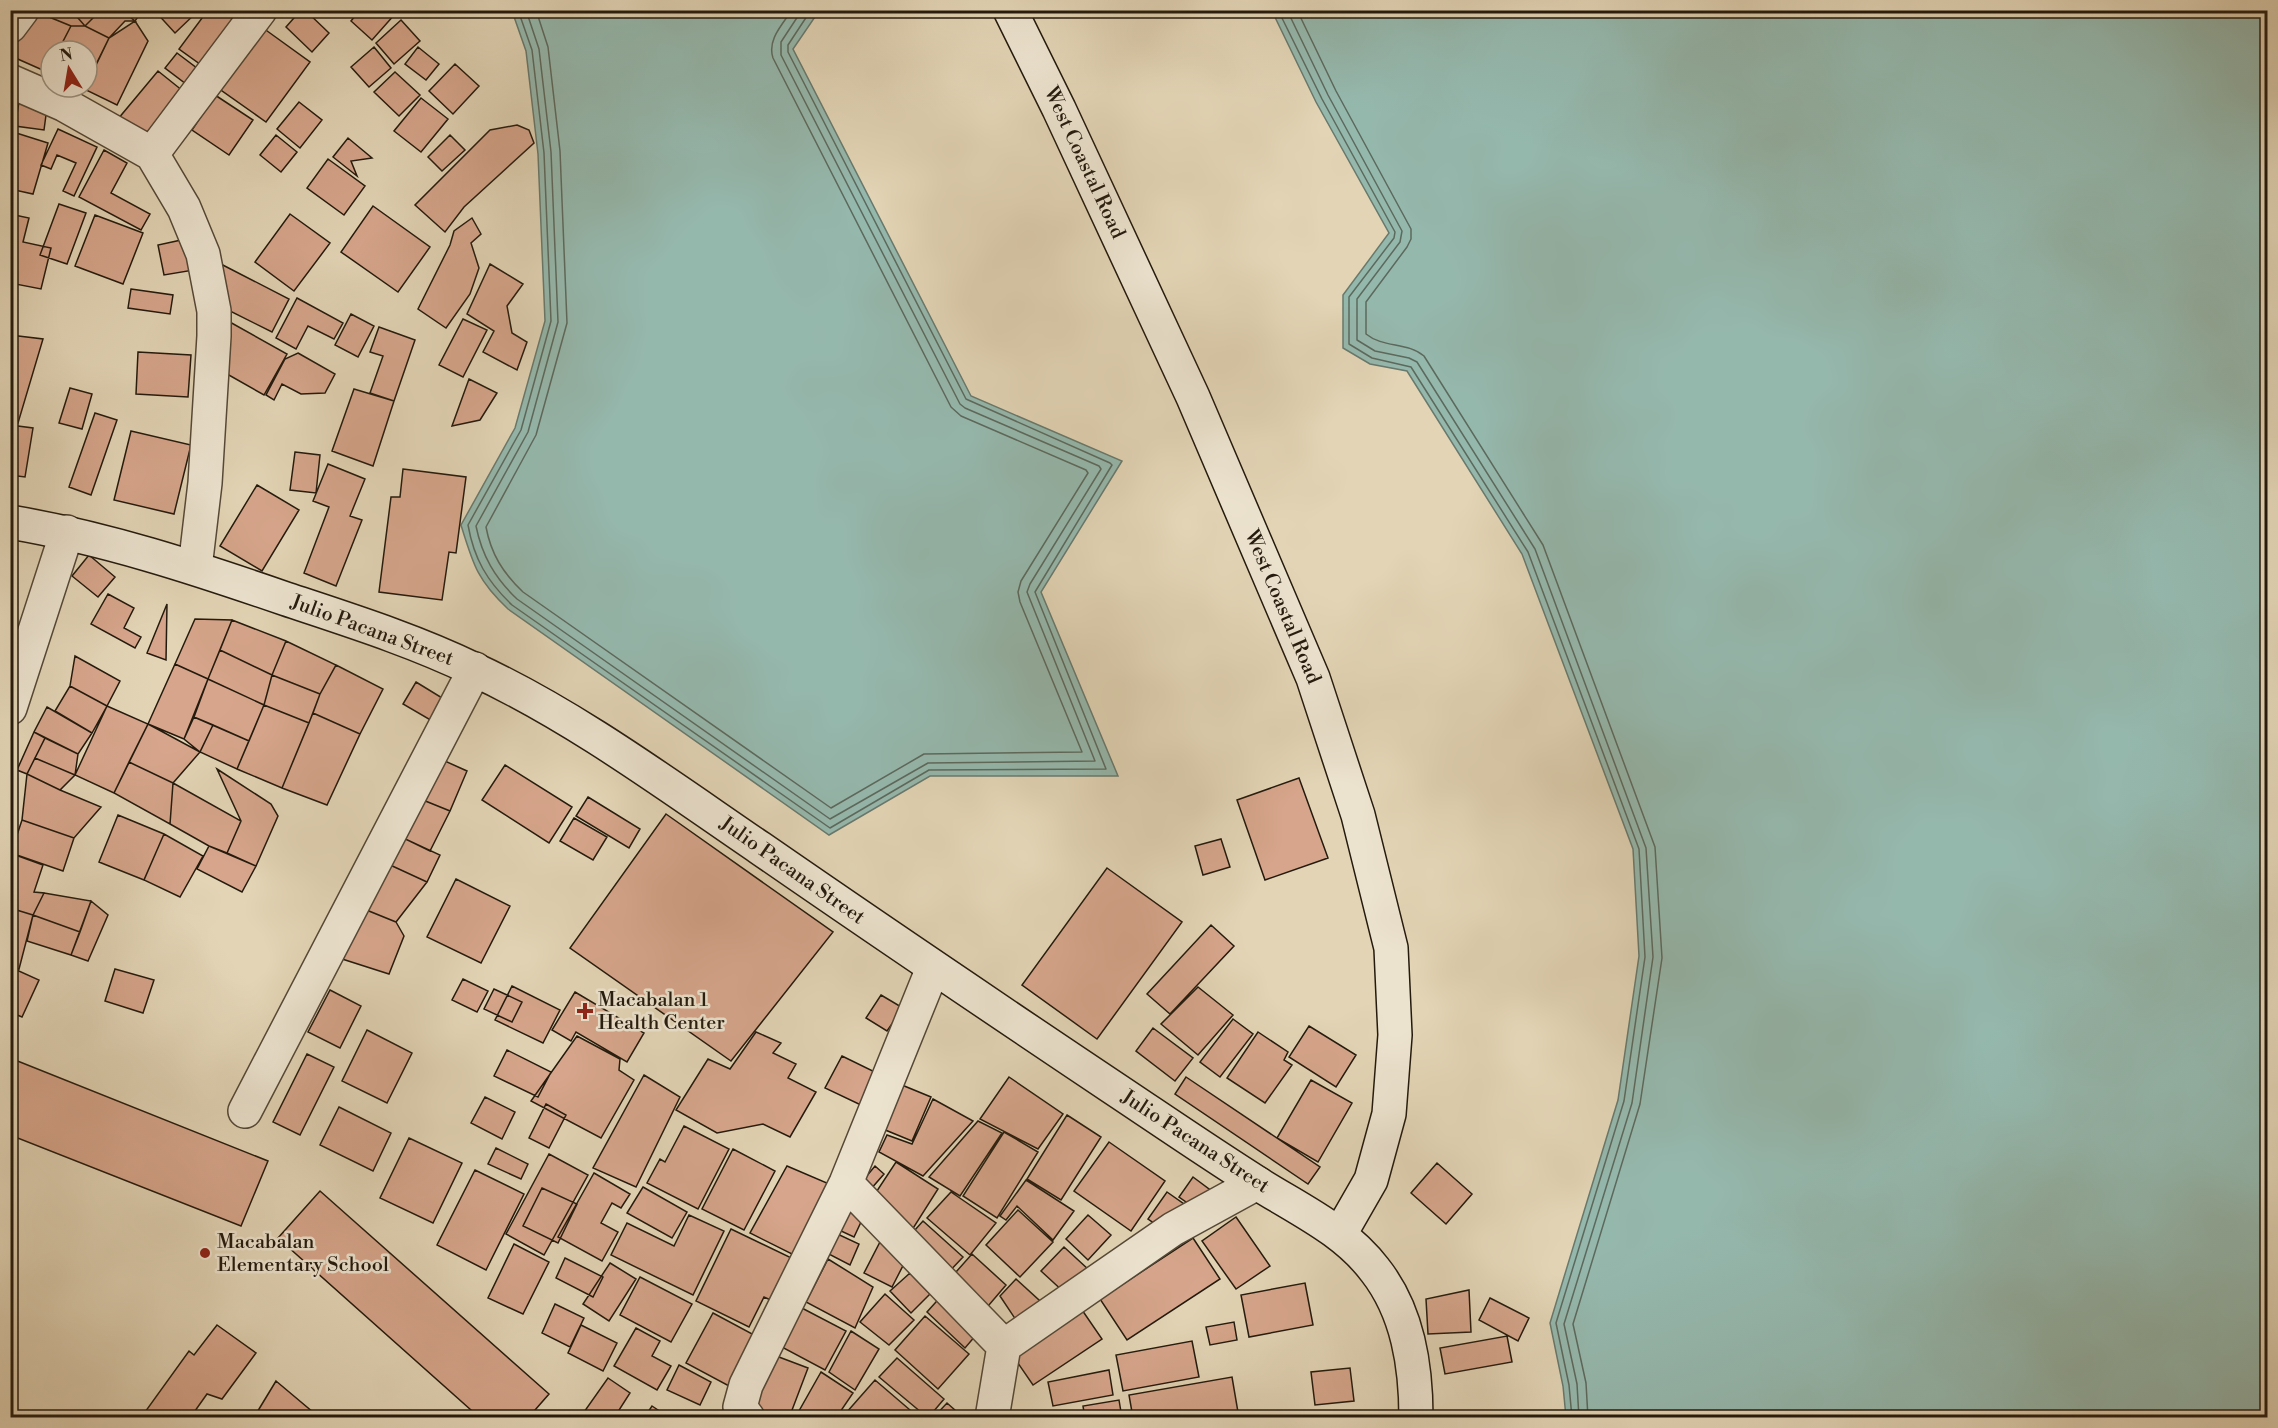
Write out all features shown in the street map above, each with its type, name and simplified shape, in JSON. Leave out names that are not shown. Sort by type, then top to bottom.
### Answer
[{"type":"street","points":[[10,26],[22,10]]},
{"type":"street","points":[[152,154],[260,10]]},
{"type":"street","name":"West Coastal Road","points":[[1010,10],[1194,397],[1313,678],[1358,815],[1391,948],[1395,1035],[1389,1114],[1371,1180],[1340,1234]]},
{"type":"street","points":[[10,81],[65,105],[152,154],[184,208],[202,254],[214,311],[214,336],[205,483],[195,568]]},
{"type":"street","name":"Julio Pacana Street","points":[[10,522],[67,532],[195,568],[387,633],[474,669],[560,716],[656,777],[933,968],[1257,1183],[1340,1234],[1375,1270],[1398,1309],[1411,1350],[1416,1393],[1416,1418]]},
{"type":"street","points":[[10,708],[67,532]]},
{"type":"street","points":[[245,1111],[474,669]]},
{"type":"street","points":[[748,1418],[741,1407],[746,1385],[846,1183],[933,968]]},
{"type":"street","points":[[846,1183],[1004,1346]]},
{"type":"street","points":[[992,1418],[1004,1346],[1173,1229],[1257,1183]]},
{"type":"water","points":[[512,11],[819,11],[793,49],[971,396],[1122,461],[1041,592],[1118,776],[930,776],[829,835],[508,609],[489,589],[477,571],[461,525],[515,428],[545,321],[538,154],[526,51]]},
{"type":"water","points":[[1272,11],[2267,11],[2267,1417],[1566,1417],[1563,1386],[1550,1323],[1618,1100],[1639,956],[1633,849],[1522,554],[1407,371],[1370,364],[1343,348],[1343,295],[1389,233],[1316,102]]},
{"type":"building","points":[[32,10],[71,10],[85,26],[71,26]]},
{"type":"building","points":[[32,10],[71,26],[64,39],[39,39],[39,68],[11,56]]},
{"type":"building","points":[[71,10],[101,10],[85,26]]},
{"type":"building","points":[[101,10],[121,10],[135,21],[125,21],[109,38],[85,26]]},
{"type":"building","points":[[121,10],[143,10],[135,21]]},
{"type":"building","points":[[154,10],[199,10],[175,33]]},
{"type":"building","points":[[208,10],[236,10],[249,20],[211,72],[179,49]]},
{"type":"building","points":[[301,10],[305,10],[329,33],[312,52],[286,27]]},
{"type":"building","points":[[360,10],[391,10],[395,14],[372,40],[351,21]]},
{"type":"building","points":[[401,20],[420,41],[394,64],[376,43]]},
{"type":"building","points":[[135,21],[148,41],[117,105],[99,96],[99,58],[109,38]]},
{"type":"building","points":[[71,26],[85,26],[109,38],[99,59],[99,39],[64,39]]},
{"type":"building","points":[[263,28],[310,62],[266,122],[218,88]]},
{"type":"building","points":[[374,47],[391,68],[369,87],[351,67]]},
{"type":"building","points":[[418,47],[439,64],[426,80],[405,64]]},
{"type":"building","points":[[177,53],[206,75],[194,90],[165,68]]},
{"type":"building","points":[[455,64],[479,86],[453,114],[429,91]]},
{"type":"building","points":[[158,71],[193,99],[153,147],[118,119]]},
{"type":"building","points":[[395,72],[420,95],[399,116],[374,92]]},
{"type":"building","points":[[215,95],[253,120],[229,155],[192,130]]},
{"type":"building","points":[[20,96],[48,100],[44,130],[15,126]]},
{"type":"building","points":[[421,98],[448,119],[421,152],[394,131]]},
{"type":"building","points":[[299,102],[322,120],[300,148],[277,129]]},
{"type":"building","points":[[517,125],[529,130],[534,143],[464,207],[445,232],[415,205],[490,130]]},
{"type":"building","points":[[58,129],[97,147],[74,196],[63,191],[76,163],[57,155],[51,169],[41,165]]},
{"type":"building","points":[[10,131],[48,143],[33,194],[10,189]]},
{"type":"building","points":[[276,135],[297,152],[281,172],[260,155]]},
{"type":"building","points":[[450,135],[465,150],[442,171],[428,157]]},
{"type":"building","points":[[348,138],[372,158],[351,161],[357,176],[333,157]]},
{"type":"building","points":[[104,150],[127,163],[111,193],[150,214],[141,230],[79,197]]},
{"type":"building","points":[[328,159],[365,186],[344,215],[307,188]]},
{"type":"building","points":[[59,204],[86,213],[67,264],[40,255]]},
{"type":"building","points":[[373,206],[430,247],[398,292],[341,252]]},
{"type":"building","points":[[10,214],[29,218],[23,242],[51,248],[41,289],[10,283]]},
{"type":"building","points":[[290,214],[330,243],[294,291],[255,262]]},
{"type":"building","points":[[95,215],[143,233],[123,284],[75,266]]},
{"type":"building","points":[[472,218],[481,234],[471,243],[479,268],[470,294],[446,328],[418,309],[450,245],[454,231]]},
{"type":"building","points":[[186,239],[194,270],[164,275],[158,245]]},
{"type":"building","points":[[215,261],[289,299],[272,332],[222,307]]},
{"type":"building","points":[[490,264],[523,284],[507,306],[512,333],[527,342],[517,370],[483,352],[494,331],[467,314]]},
{"type":"building","points":[[131,289],[173,295],[170,314],[128,308]]},
{"type":"building","points":[[297,298],[343,323],[334,339],[308,326],[296,349],[276,338]]},
{"type":"building","points":[[351,314],[374,326],[358,357],[335,345]]},
{"type":"building","points":[[463,319],[487,330],[463,377],[439,365]]},
{"type":"building","points":[[228,321],[287,354],[264,395],[220,370]]},
{"type":"building","points":[[379,327],[415,340],[394,401],[370,393],[383,356],[370,352]]},
{"type":"building","points":[[10,335],[43,339],[18,423],[10,422]]},
{"type":"building","points":[[138,352],[191,355],[188,397],[136,394]]},
{"type":"building","points":[[298,353],[335,374],[325,393],[301,394],[282,384],[274,400],[266,395],[285,359]]},
{"type":"building","points":[[469,379],[497,393],[480,420],[452,426]]},
{"type":"building","points":[[70,388],[92,394],[82,429],[59,423]]},
{"type":"building","points":[[354,389],[394,401],[373,466],[332,451]]},
{"type":"building","points":[[95,413],[117,420],[91,495],[69,487]]},
{"type":"building","points":[[10,425],[33,428],[25,477],[10,475]]},
{"type":"building","points":[[131,431],[191,445],[174,514],[114,500]]},
{"type":"building","points":[[295,452],[320,455],[316,493],[290,490]]},
{"type":"building","points":[[328,464],[365,479],[350,516],[362,520],[336,586],[304,573],[329,507],[313,501]]},
{"type":"building","points":[[403,469],[466,477],[456,553],[449,552],[442,600],[379,592],[391,497],[400,497]]},
{"type":"building","points":[[257,485],[299,510],[262,571],[220,546]]},
{"type":"building","points":[[89,555],[115,577],[98,597],[72,576]]},
{"type":"building","points":[[108,594],[134,608],[124,628],[141,637],[135,648],[91,624]]},
{"type":"building","points":[[167,604],[166,660],[147,653]]},
{"type":"building","points":[[195,619],[232,620],[208,679],[175,664]]},
{"type":"building","points":[[232,620],[286,641],[272,675],[220,650]]},
{"type":"building","points":[[286,641],[336,665],[320,694],[272,675]]},
{"type":"building","points":[[220,650],[272,675],[264,705],[208,679]]},
{"type":"building","points":[[75,656],[120,681],[107,706],[70,686]]},
{"type":"building","points":[[175,664],[208,679],[184,739],[148,724]]},
{"type":"building","points":[[336,665],[383,689],[360,734],[313,713],[320,694]]},
{"type":"building","points":[[272,675],[320,694],[309,723],[264,705]]},
{"type":"building","points":[[208,679],[264,705],[249,741],[194,717]]},
{"type":"building","points":[[416,682],[452,704],[439,725],[403,704]]},
{"type":"building","points":[[70,686],[107,706],[92,733],[55,711]]},
{"type":"building","points":[[264,705],[309,723],[282,788],[237,769]]},
{"type":"building","points":[[107,706],[148,724],[114,793],[75,775]]},
{"type":"building","points":[[47,707],[92,733],[78,754],[34,732]]},
{"type":"building","points":[[313,713],[360,734],[327,805],[282,788]]},
{"type":"building","points":[[194,717],[213,725],[200,752],[184,739]]},
{"type":"building","points":[[148,724],[200,752],[173,783],[129,762]]},
{"type":"building","points":[[213,725],[249,741],[237,769],[200,752]]},
{"type":"building","points":[[34,732],[45,738],[27,774],[17,770]]},
{"type":"building","points":[[45,738],[78,754],[75,775],[35,758]]},
{"type":"building","points":[[436,757],[467,771],[450,811],[418,798]]},
{"type":"building","points":[[35,758],[75,775],[60,790],[27,774]]},
{"type":"building","points":[[129,762],[173,783],[170,824],[114,793]]},
{"type":"building","points":[[505,765],[572,807],[549,843],[482,800]]},
{"type":"building","points":[[217,769],[271,804],[278,816],[256,866],[227,853],[241,821]]},
{"type":"building","points":[[27,774],[101,807],[74,838],[22,820]]},
{"type":"building","points":[[1299,778],[1328,858],[1265,880],[1237,800]]},
{"type":"building","points":[[173,783],[241,821],[227,853],[209,846],[170,824]]},
{"type":"building","points":[[588,797],[640,829],[629,848],[576,816]]},
{"type":"building","points":[[418,798],[450,811],[430,851],[401,837]]},
{"type":"building","points":[[666,814],[833,932],[731,1061],[570,948]]},
{"type":"building","points":[[118,815],[164,834],[144,880],[99,862]]},
{"type":"building","points":[[574,818],[607,837],[593,860],[560,841]]},
{"type":"building","points":[[22,820],[74,838],[63,871],[11,853]]},
{"type":"building","points":[[164,834],[203,856],[180,897],[144,880]]},
{"type":"building","points":[[401,837],[440,855],[427,882],[388,864]]},
{"type":"building","points":[[1221,839],[1230,867],[1203,875],[1195,846]]},
{"type":"building","points":[[209,846],[256,866],[242,892],[197,869]]},
{"type":"building","points":[[10,853],[43,865],[34,892],[44,893],[33,915],[10,908]]},
{"type":"building","points":[[388,864],[427,882],[396,922],[364,909]]},
{"type":"building","points":[[1107,868],[1182,922],[1097,1039],[1022,985]]},
{"type":"building","points":[[456,879],[510,906],[481,963],[427,937]]},
{"type":"building","points":[[44,893],[91,901],[80,932],[33,915]]},
{"type":"building","points":[[91,901],[108,915],[88,961],[71,955]]},
{"type":"building","points":[[10,908],[33,915],[19,969],[10,967]]},
{"type":"building","points":[[364,909],[396,922],[404,936],[389,974],[339,958]]},
{"type":"building","points":[[33,915],[80,932],[71,955],[27,941]]},
{"type":"building","points":[[1211,925],[1234,946],[1170,1014],[1147,994]]},
{"type":"building","points":[[10,967],[39,980],[22,1017],[10,1012]]},
{"type":"building","points":[[115,969],[154,980],[143,1013],[105,1001]]},
{"type":"building","points":[[463,979],[488,991],[477,1012],[452,1000]]},
{"type":"building","points":[[512,986],[560,1010],[543,1043],[495,1020]]},
{"type":"building","points":[[1198,987],[1233,1015],[1198,1055],[1161,1024]]},
{"type":"building","points":[[494,989],[522,1002],[512,1022],[484,1009]]},
{"type":"building","points":[[330,990],[361,1006],[340,1048],[308,1032]]},
{"type":"building","name":"Macabalan 1 Health Center","points":[[575,992],[644,1033],[627,1062],[576,1032],[571,1041],[552,1030]]},
{"type":"building","points":[[881,995],[903,1008],[887,1031],[866,1018]]},
{"type":"building","points":[[1233,1019],[1253,1034],[1220,1077],[1200,1062]]},
{"type":"building","points":[[1309,1026],[1356,1055],[1336,1087],[1289,1057]]},
{"type":"building","points":[[1153,1028],[1193,1058],[1175,1081],[1136,1051]]},
{"type":"building","points":[[367,1030],[412,1053],[387,1103],[342,1081]]},
{"type":"building","points":[[756,1032],[781,1043],[773,1053],[796,1064],[788,1078],[816,1092],[790,1137],[763,1124],[717,1133],[676,1110],[708,1059],[730,1069]]},
{"type":"building","points":[[1258,1032],[1288,1052],[1284,1060],[1292,1065],[1265,1103],[1227,1078]]},
{"type":"building","points":[[577,1036],[620,1059],[619,1070],[634,1080],[601,1138],[531,1101]]},
{"type":"building","points":[[507,1050],[551,1072],[538,1097],[494,1076]]},
{"type":"building","points":[[307,1054],[334,1067],[300,1135],[273,1122]]},
{"type":"building","points":[[842,1056],[879,1074],[863,1106],[825,1088]]},
{"type":"building","points":[[10,1058],[268,1161],[241,1226],[10,1135]]},
{"type":"building","points":[[644,1075],[680,1097],[636,1187],[593,1168]]},
{"type":"building","points":[[1009,1077],[1063,1114],[1038,1149],[980,1119]]},
{"type":"building","points":[[1186,1077],[1320,1167],[1308,1184],[1175,1094]]},
{"type":"building","points":[[1311,1080],[1352,1103],[1318,1162],[1277,1138]]},
{"type":"building","points":[[897,1083],[931,1097],[912,1141],[878,1127]]},
{"type":"building","points":[[485,1097],[515,1112],[502,1139],[471,1123]]},
{"type":"building","points":[[933,1099],[973,1121],[923,1176],[879,1152],[887,1135],[912,1144]]},
{"type":"building","points":[[546,1104],[566,1115],[549,1148],[529,1138]]},
{"type":"building","points":[[339,1107],[391,1133],[373,1171],[320,1145]]},
{"type":"building","points":[[1067,1115],[1101,1137],[1061,1200],[1027,1179]]},
{"type":"building","points":[[978,1121],[1002,1133],[960,1196],[929,1177]]},
{"type":"building","points":[[684,1126],[729,1149],[698,1209],[647,1183],[660,1159],[665,1162]]},
{"type":"building","points":[[1004,1132],[1038,1152],[997,1218],[963,1196]]},
{"type":"building","points":[[409,1138],[462,1163],[433,1223],[380,1198]]},
{"type":"building","points":[[1109,1142],[1165,1181],[1131,1231],[1074,1191]]},
{"type":"building","points":[[496,1148],[528,1164],[521,1179],[488,1164]]},
{"type":"building","points":[[733,1149],[775,1171],[744,1230],[702,1209]]},
{"type":"building","points":[[549,1154],[588,1175],[544,1255],[506,1234]]},
{"type":"building","points":[[896,1162],[938,1189],[912,1230],[869,1203]]},
{"type":"building","points":[[1437,1163],[1472,1194],[1446,1224],[1411,1193]]},
{"type":"building","points":[[787,1166],[841,1189],[804,1260],[750,1233]]},
{"type":"building","points":[[875,1166],[884,1174],[863,1198],[856,1189]]},
{"type":"building","points":[[475,1170],[524,1194],[486,1270],[437,1245]]},
{"type":"building","points":[[594,1173],[630,1194],[621,1208],[612,1203],[601,1223],[618,1232],[602,1261],[558,1237]]},
{"type":"building","points":[[1193,1177],[1213,1192],[1199,1211],[1179,1197]]},
{"type":"building","points":[[1026,1180],[1074,1211],[1053,1240],[1017,1206],[1006,1220],[1000,1216]]},
{"type":"building","points":[[643,1187],[687,1212],[672,1238],[627,1213]]},
{"type":"building","points":[[542,1188],[577,1204],[558,1243],[523,1226]]},
{"type":"building","points":[[320,1191],[549,1394],[528,1418],[480,1418],[278,1238]]},
{"type":"building","points":[[951,1192],[996,1223],[970,1255],[927,1218]]},
{"type":"building","points":[[1167,1192],[1184,1204],[1164,1230],[1148,1219]]},
{"type":"building","points":[[843,1195],[868,1207],[854,1237],[828,1225]]},
{"type":"building","points":[[1018,1210],[1053,1242],[1020,1277],[986,1245]]},
{"type":"building","points":[[689,1215],[724,1231],[693,1295],[611,1255],[627,1223],[674,1246]]},
{"type":"building","points":[[1088,1215],[1111,1235],[1088,1260],[1066,1239]]},
{"type":"building","points":[[1236,1217],[1270,1266],[1236,1289],[1202,1241]]},
{"type":"building","points":[[923,1221],[963,1257],[945,1276],[906,1240]]},
{"type":"building","points":[[731,1229],[804,1264],[784,1306],[764,1297],[749,1327],[696,1301]]},
{"type":"building","points":[[831,1231],[859,1244],[850,1265],[821,1250]]},
{"type":"building","points":[[1193,1238],[1220,1279],[1127,1340],[1100,1299]]},
{"type":"building","points":[[881,1240],[909,1254],[892,1287],[864,1273]]},
{"type":"building","points":[[514,1244],[549,1262],[523,1314],[488,1298]]},
{"type":"building","points":[[1064,1247],[1089,1270],[1066,1294],[1041,1271]]},
{"type":"building","points":[[972,1254],[1006,1285],[983,1312],[948,1281]]},
{"type":"building","points":[[565,1258],[603,1277],[593,1297],[556,1278]]},
{"type":"building","points":[[828,1259],[873,1287],[855,1328],[806,1302]]},
{"type":"building","points":[[610,1263],[636,1279],[609,1321],[583,1304]]},
{"type":"building","points":[[910,1273],[930,1294],[911,1313],[890,1291]]},
{"type":"building","points":[[640,1277],[692,1304],[671,1342],[620,1315]]},
{"type":"building","points":[[1016,1279],[1051,1311],[1022,1329],[1000,1296]]},
{"type":"building","points":[[1305,1283],[1313,1325],[1249,1337],[1241,1295]]},
{"type":"building","points":[[1469,1290],[1471,1332],[1428,1334],[1426,1299]]},
{"type":"building","points":[[944,1293],[982,1328],[965,1348],[927,1312]]},
{"type":"building","points":[[885,1294],[914,1320],[889,1345],[860,1322]]},
{"type":"building","points":[[1490,1298],[1529,1318],[1518,1341],[1479,1320]]},
{"type":"building","points":[[555,1304],[584,1318],[570,1347],[542,1333]]},
{"type":"building","points":[[798,1306],[846,1331],[825,1370],[778,1345]]},
{"type":"building","points":[[1080,1307],[1102,1339],[1033,1385],[1011,1353]]},
{"type":"building","points":[[713,1313],[756,1336],[729,1386],[686,1363]]},
{"type":"building","points":[[925,1316],[969,1354],[938,1389],[895,1350]]},
{"type":"building","points":[[1234,1322],[1237,1340],[1210,1345],[1206,1327]]},
{"type":"building","points":[[217,1325],[256,1353],[222,1399],[207,1394],[190,1418],[153,1418],[145,1412],[189,1351],[194,1355]]},
{"type":"building","points":[[581,1325],[617,1343],[603,1371],[568,1353]]},
{"type":"building","points":[[636,1328],[660,1341],[652,1356],[671,1366],[657,1390],[614,1366]]},
{"type":"building","points":[[851,1331],[879,1349],[855,1390],[829,1372]]},
{"type":"building","points":[[1507,1336],[1512,1362],[1445,1374],[1440,1348]]},
{"type":"building","points":[[1192,1341],[1199,1377],[1123,1391],[1116,1355]]},
{"type":"building","points":[[771,1354],[808,1368],[789,1418],[765,1418],[748,1409]]},
{"type":"building","points":[[897,1358],[944,1399],[928,1418],[879,1377]]},
{"type":"building","points":[[679,1365],[711,1382],[700,1405],[667,1390]]},
{"type":"building","points":[[1350,1368],[1354,1401],[1315,1405],[1311,1372]]},
{"type":"building","points":[[1109,1370],[1113,1395],[1053,1406],[1048,1382]]},
{"type":"building","points":[[821,1372],[853,1393],[836,1418],[795,1418]]},
{"type":"building","points":[[1232,1377],[1239,1418],[1133,1418],[1129,1395]]},
{"type":"building","points":[[608,1378],[630,1393],[614,1418],[592,1418],[584,1412]]},
{"type":"building","points":[[875,1380],[917,1416],[915,1418],[851,1418],[846,1413]]},
{"type":"building","points":[[276,1381],[320,1418],[260,1418],[256,1414]]},
{"type":"building","points":[[1119,1400],[1122,1418],[1085,1418],[1083,1406]]},
{"type":"building","points":[[947,1403],[964,1418],[933,1418]]},
{"type":"building","points":[[652,1406],[670,1418],[644,1418]]},
{"type":"building","points":[[1340,1413],[1382,1418],[1340,1418]]},
{"type":"place","name":"Macabalan 1 Health Center","points":[[585,1011]]},
{"type":"place","name":"Macabalan Elementary School","points":[[205,1253]]}]
